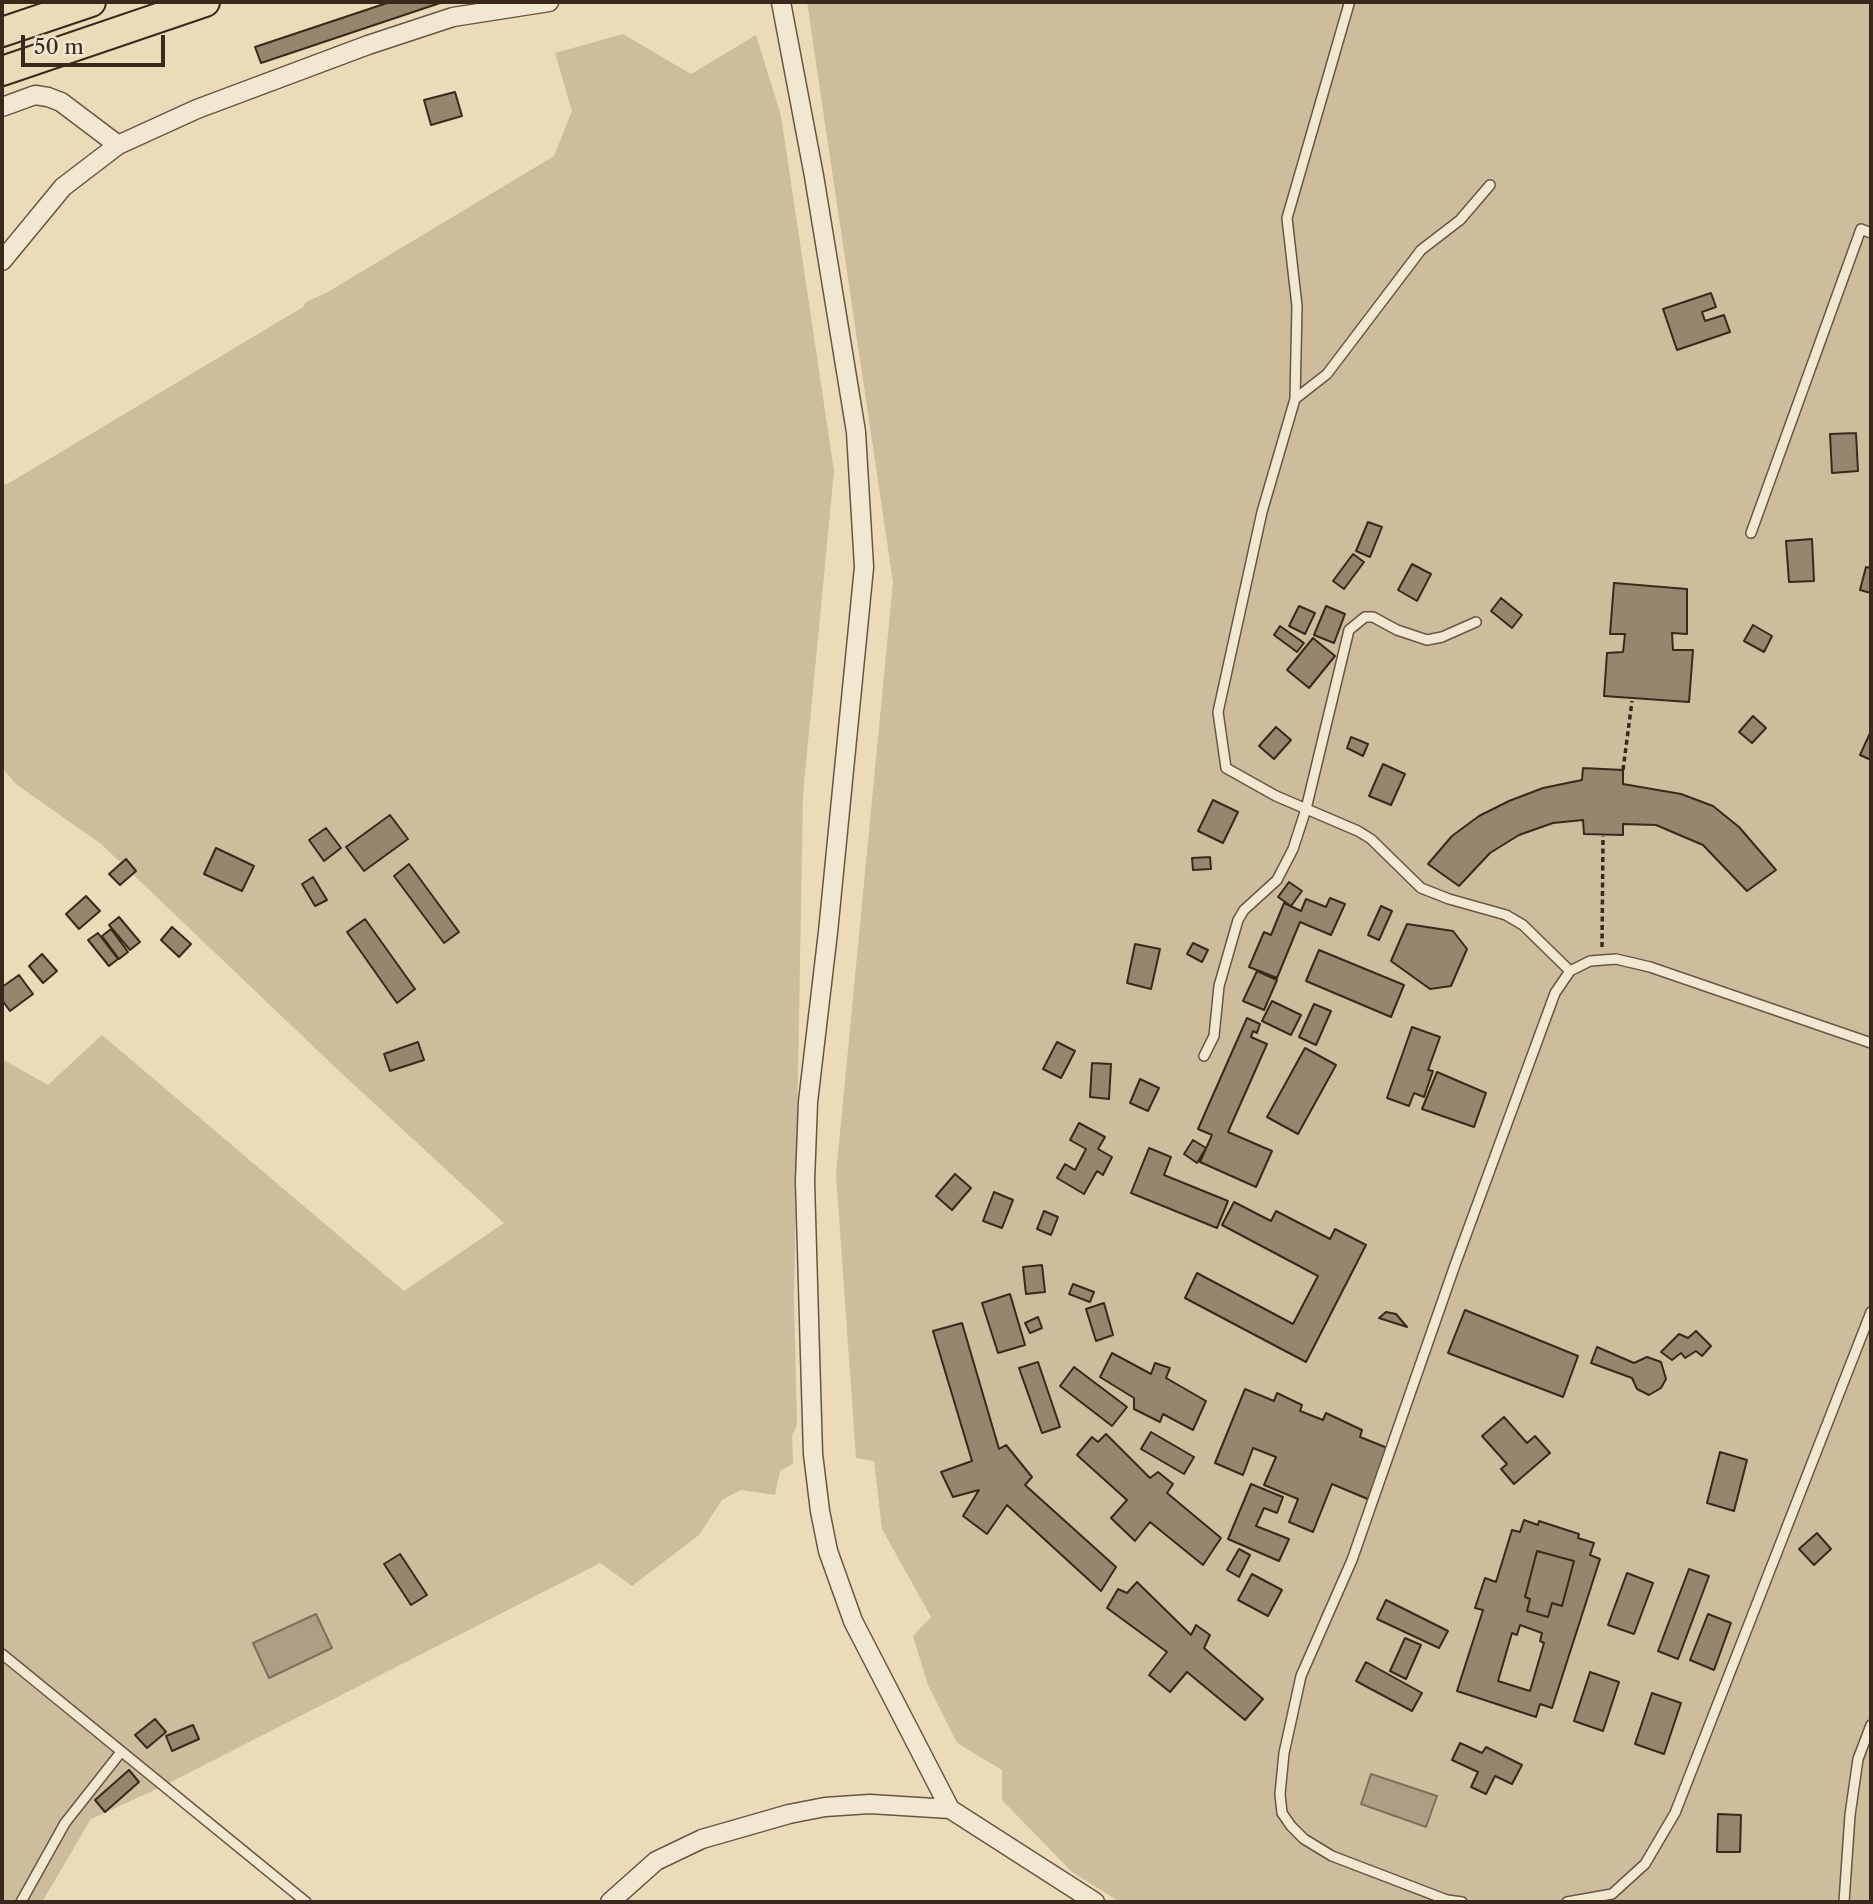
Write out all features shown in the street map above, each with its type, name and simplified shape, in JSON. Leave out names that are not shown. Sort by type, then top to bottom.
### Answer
[{"type":"highway","points":[[2,32],[91,2]]},
{"type":"highway","points":[[2,71],[205,2]]},
{"type":"street","points":[[2,261],[63,187],[118,145],[197,109],[368,45],[453,17],[549,2]]},
{"type":"street","points":[[781,2],[814,176],[856,432],[864,567],[830,919],[808,1102],[805,1181],[813,1454],[828,1551],[853,1621],[950,1809]]},
{"type":"street","points":[[2,107],[35,95],[48,97],[61,102],[118,145]]},
{"type":"street","points":[[610,1902],[656,1861],[702,1839],[789,1814],[825,1807],[870,1804],[950,1809],[1095,1902]]},
{"type":"lane","points":[[1349,4],[1287,218],[1297,306],[1295,399],[1262,512],[1218,712],[1226,768],[1276,796],[1358,831],[1371,839],[1421,888],[1506,915],[1523,925],[1570,971]]},
{"type":"lane","points":[[1295,399],[1327,374],[1421,250],[1460,220],[1490,185]]},
{"type":"lane","points":[[1751,533],[1861,229],[1871,233]]},
{"type":"lane","points":[[1204,1056],[1214,1036],[1219,986],[1238,920],[1244,910],[1277,880],[1293,849],[1306,809],[1349,630],[1365,617],[1373,617],[1397,630],[1427,640],[1442,637],[1476,622]]},
{"type":"lane","points":[[1462,1902],[1447,1900],[1332,1856],[1304,1839],[1282,1813],[1280,1794],[1284,1753],[1301,1676],[1352,1560],[1555,993],[1570,971],[1590,961],[1616,959],[1650,967],[1871,1043]]},
{"type":"lane","points":[[1567,1902],[1612,1894],[1645,1864],[1675,1813],[1871,1312]]},
{"type":"lane","points":[[2,1654],[306,1902]]},
{"type":"lane","points":[[1844,1902],[1856,1770],[1871,1725]]},
{"type":"lane","points":[[21,1902],[65,1823],[121,1752]]},
{"type":"path","points":[[1623,770],[1632,701]]},
{"type":"path","points":[[1602,960],[1603,836]]},
{"type":"shaded area","points":[[807,2],[1871,2],[1871,1902],[1120,1902],[1072,1872],[1002,1800],[1002,1770],[957,1743],[928,1685],[913,1636],[931,1617],[882,1529],[874,1461],[856,1458],[836,1174],[893,582]]},
{"type":"shaded area","points":[[623,34],[691,74],[756,35],[781,116],[834,471],[803,794],[794,1299],[797,1425],[792,1436],[793,1464],[780,1471],[775,1495],[741,1490],[722,1500],[699,1535],[632,1586],[600,1563],[163,1786],[91,1819],[42,1902],[2,1902],[2,1059],[48,1085],[102,1035],[404,1291],[504,1223],[338,1070],[100,843],[17,785],[2,768],[2,485],[554,156],[572,111],[555,53]]},
{"type":"shaded area","points":[[316,1614],[332,1648],[269,1678],[253,1643]]},
{"type":"shaded area","points":[[1371,1774],[1437,1796],[1426,1827],[1361,1804]]},
{"type":"building","points":[[390,2],[443,2],[261,63],[255,47]]},
{"type":"building","points":[[455,92],[462,116],[431,125],[424,100]]},
{"type":"building","points":[[1711,293],[1716,307],[1702,312],[1705,321],[1724,315],[1730,332],[1677,350],[1663,309]]},
{"type":"building","points":[[1856,433],[1858,471],[1832,473],[1830,434]]},
{"type":"building","points":[[1368,522],[1382,527],[1370,557],[1356,551]]},
{"type":"building","points":[[1812,539],[1814,581],[1789,582],[1786,541]]},
{"type":"building","points":[[1353,554],[1364,562],[1344,589],[1333,581]]},
{"type":"building","points":[[1412,564],[1431,574],[1417,601],[1398,590]]},
{"type":"building","points":[[1866,567],[1871,568],[1871,593],[1860,590]]},
{"type":"building","points":[[1614,583],[1687,589],[1687,634],[1672,633],[1673,650],[1693,650],[1689,702],[1604,696],[1607,653],[1623,652],[1625,634],[1610,634]]},
{"type":"building","points":[[1501,598],[1522,615],[1512,628],[1491,611]]},
{"type":"building","points":[[1299,606],[1315,613],[1305,634],[1289,626]]},
{"type":"building","points":[[1326,606],[1345,614],[1334,643],[1314,635]]},
{"type":"building","points":[[1753,625],[1772,636],[1764,652],[1744,641]]},
{"type":"building","points":[[1280,626],[1304,643],[1297,652],[1274,635]]},
{"type":"building","points":[[1313,638],[1335,656],[1309,688],[1287,670]]},
{"type":"building","points":[[1753,716],[1766,728],[1752,743],[1739,732]]},
{"type":"building","points":[[1276,727],[1291,740],[1274,759],[1259,746]]},
{"type":"building","points":[[1871,731],[1871,760],[1860,755]]},
{"type":"building","points":[[1351,737],[1368,744],[1363,756],[1347,748]]},
{"type":"building","points":[[1383,764],[1405,774],[1391,805],[1369,796]]},
{"type":"building","points":[[1583,768],[1623,770],[1623,784],[1681,794],[1713,806],[1739,827],[1776,870],[1747,891],[1703,845],[1656,825],[1623,824],[1623,835],[1584,834],[1583,820],[1553,823],[1519,835],[1490,853],[1459,886],[1428,864],[1452,836],[1479,816],[1543,788],[1582,780]]},
{"type":"building","points":[[1213,800],[1238,812],[1223,843],[1198,831]]},
{"type":"building","points":[[390,815],[408,839],[364,871],[346,847]]},
{"type":"building","points":[[326,828],[341,848],[324,861],[309,840]]},
{"type":"building","points":[[216,848],[254,866],[242,891],[204,874]]},
{"type":"building","points":[[1210,857],[1211,869],[1193,870],[1192,858]]},
{"type":"building","points":[[126,859],[136,871],[120,885],[109,874]]},
{"type":"building","points":[[409,864],[459,932],[444,943],[394,876]]},
{"type":"building","points":[[313,877],[327,900],[315,906],[302,884]]},
{"type":"building","points":[[1289,882],[1302,891],[1291,906],[1278,897]]},
{"type":"building","points":[[86,896],[100,911],[79,929],[66,914]]},
{"type":"building","points":[[1330,898],[1345,904],[1331,935],[1300,922],[1277,978],[1249,967],[1264,932],[1271,935],[1284,903],[1301,911],[1306,899],[1326,907]]},
{"type":"building","points":[[1381,906],[1392,911],[1379,940],[1368,935]]},
{"type":"building","points":[[119,917],[140,942],[130,950],[109,925]]},
{"type":"building","points":[[365,919],[415,989],[397,1003],[347,932]]},
{"type":"building","points":[[1407,924],[1453,931],[1467,949],[1451,986],[1430,989],[1391,961]]},
{"type":"building","points":[[172,927],[191,944],[179,957],[161,940]]},
{"type":"building","points":[[111,929],[128,952],[119,959],[102,936]]},
{"type":"building","points":[[98,933],[118,959],[109,966],[88,940]]},
{"type":"building","points":[[1193,943],[1208,950],[1202,962],[1187,954]]},
{"type":"building","points":[[1135,944],[1160,949],[1151,989],[1127,983]]},
{"type":"building","points":[[1319,950],[1404,985],[1391,1017],[1306,981]]},
{"type":"building","points":[[42,954],[57,971],[43,983],[29,966]]},
{"type":"building","points":[[1257,971],[1277,980],[1264,1010],[1243,1001]]},
{"type":"building","points":[[19,975],[33,994],[10,1011],[2,1000],[2,987]]},
{"type":"building","points":[[1272,1001],[1301,1015],[1291,1035],[1262,1021]]},
{"type":"building","points":[[1314,1004],[1331,1011],[1316,1045],[1299,1037]]},
{"type":"building","points":[[1247,1018],[1260,1024],[1257,1033],[1253,1031],[1251,1037],[1267,1044],[1228,1132],[1272,1151],[1256,1187],[1200,1162],[1212,1135],[1198,1129]]},
{"type":"building","points":[[1412,1027],[1440,1037],[1428,1070],[1433,1071],[1424,1097],[1414,1093],[1409,1106],[1387,1098]]},
{"type":"building","points":[[418,1042],[424,1060],[390,1071],[384,1054]]},
{"type":"building","points":[[1057,1042],[1075,1051],[1061,1078],[1043,1069]]},
{"type":"building","points":[[1305,1048],[1336,1065],[1298,1134],[1267,1117]]},
{"type":"building","points":[[1092,1063],[1111,1064],[1109,1099],[1090,1097]]},
{"type":"building","points":[[1437,1072],[1486,1093],[1474,1127],[1422,1109]]},
{"type":"building","points":[[1140,1079],[1159,1088],[1148,1111],[1130,1103]]},
{"type":"building","points":[[1079,1123],[1105,1137],[1098,1149],[1112,1157],[1103,1175],[1097,1171],[1084,1194],[1057,1178],[1065,1164],[1075,1170],[1086,1149],[1070,1140]]},
{"type":"building","points":[[1193,1140],[1206,1148],[1197,1163],[1184,1154]]},
{"type":"building","points":[[1149,1148],[1171,1157],[1164,1175],[1228,1201],[1217,1228],[1131,1193]]},
{"type":"building","points":[[955,1174],[971,1188],[952,1210],[936,1196]]},
{"type":"building","points":[[994,1192],[1013,1200],[1002,1228],[983,1221]]},
{"type":"building","points":[[1234,1202],[1271,1221],[1276,1211],[1330,1239],[1335,1229],[1366,1245],[1306,1362],[1185,1298],[1197,1273],[1293,1324],[1318,1276],[1222,1225]]},
{"type":"building","points":[[1044,1211],[1058,1217],[1051,1235],[1037,1229]]},
{"type":"building","points":[[1042,1265],[1045,1292],[1026,1294],[1023,1267]]},
{"type":"building","points":[[1073,1284],[1094,1292],[1090,1302],[1069,1294]]},
{"type":"building","points":[[1010,1294],[1025,1345],[998,1353],[982,1303]]},
{"type":"building","points":[[1104,1303],[1113,1335],[1096,1341],[1086,1309]]},
{"type":"building","points":[[1465,1310],[1578,1356],[1563,1397],[1448,1353]]},
{"type":"building","points":[[1386,1312],[1396,1314],[1407,1327],[1379,1318]]},
{"type":"building","points":[[1038,1317],[1042,1328],[1030,1333],[1025,1323]]},
{"type":"building","points":[[962,1323],[999,1449],[1006,1445],[1032,1477],[1025,1485],[1116,1567],[1101,1591],[1007,1505],[987,1534],[963,1516],[979,1490],[953,1497],[941,1472],[972,1461],[933,1331]]},
{"type":"building","points":[[1696,1331],[1711,1346],[1702,1356],[1696,1351],[1685,1358],[1681,1353],[1672,1360],[1661,1352],[1679,1334],[1688,1338]]},
{"type":"building","points":[[1597,1347],[1634,1363],[1647,1357],[1661,1362],[1666,1379],[1661,1388],[1649,1395],[1637,1389],[1632,1378],[1591,1363]]},
{"type":"building","points":[[1112,1353],[1151,1374],[1155,1363],[1170,1368],[1166,1378],[1206,1401],[1193,1430],[1163,1414],[1160,1422],[1134,1409],[1134,1398],[1100,1377]]},
{"type":"building","points":[[1038,1362],[1060,1427],[1042,1433],[1019,1368]]},
{"type":"building","points":[[1074,1367],[1127,1407],[1112,1426],[1060,1386]]},
{"type":"building","points":[[1245,1389],[1274,1401],[1277,1393],[1302,1405],[1300,1411],[1323,1420],[1326,1413],[1362,1430],[1360,1437],[1390,1449],[1370,1500],[1332,1484],[1313,1532],[1289,1522],[1298,1499],[1264,1485],[1276,1457],[1253,1448],[1243,1475],[1215,1463]]},
{"type":"building","points":[[1504,1417],[1527,1443],[1535,1436],[1550,1453],[1514,1484],[1501,1469],[1507,1464],[1482,1436]]},
{"type":"building","points":[[1151,1432],[1194,1457],[1184,1474],[1141,1449]]},
{"type":"building","points":[[1106,1434],[1150,1478],[1158,1472],[1173,1484],[1167,1493],[1221,1538],[1203,1565],[1150,1522],[1135,1541],[1111,1518],[1127,1500],[1077,1455],[1092,1437],[1098,1442]]},
{"type":"building","points":[[1720,1452],[1747,1460],[1734,1511],[1707,1503]]},
{"type":"building","points":[[1251,1484],[1283,1497],[1277,1513],[1264,1508],[1256,1526],[1289,1539],[1279,1561],[1228,1539]]},
{"type":"building","points":[[1524,1520],[1538,1525],[1539,1521],[1579,1534],[1578,1538],[1594,1543],[1590,1555],[1600,1559],[1552,1708],[1540,1704],[1536,1717],[1457,1691],[1483,1610],[1475,1608],[1485,1578],[1496,1582],[1512,1530],[1520,1532]],"holes":[[[1537,1551],[1574,1561],[1562,1606],[1552,1603],[1548,1617],[1527,1611],[1530,1599],[1525,1597]],[[1520,1625],[1542,1633],[1540,1641],[1544,1643],[1530,1691],[1498,1681],[1512,1633],[1517,1635]]]},
{"type":"building","points":[[1817,1533],[1831,1549],[1814,1565],[1799,1549]]},
{"type":"building","points":[[1239,1549],[1250,1555],[1239,1577],[1227,1570]]},
{"type":"building","points":[[1537,1551],[1574,1561],[1562,1606],[1552,1603],[1548,1617],[1527,1611],[1530,1599],[1525,1597]]},
{"type":"building","points":[[400,1554],[427,1595],[411,1605],[384,1564]]},
{"type":"building","points":[[1689,1569],[1709,1576],[1678,1659],[1658,1651]]},
{"type":"building","points":[[1627,1573],[1653,1583],[1634,1634],[1608,1625]]},
{"type":"building","points":[[1252,1574],[1282,1590],[1268,1616],[1238,1600]]},
{"type":"building","points":[[1137,1582],[1191,1635],[1196,1625],[1210,1635],[1204,1648],[1263,1699],[1245,1720],[1187,1672],[1170,1692],[1149,1675],[1167,1652],[1107,1608],[1118,1589],[1127,1593]]},
{"type":"building","points":[[1386,1600],[1448,1631],[1439,1648],[1377,1619]]},
{"type":"building","points":[[1708,1614],[1731,1623],[1714,1670],[1690,1660]]},
{"type":"building","points":[[1405,1638],[1421,1645],[1406,1679],[1390,1671]]},
{"type":"building","points":[[1366,1662],[1422,1693],[1412,1711],[1356,1681]]},
{"type":"building","points":[[1590,1672],[1619,1682],[1603,1731],[1574,1721]]},
{"type":"building","points":[[1652,1693],[1681,1703],[1664,1754],[1635,1744]]},
{"type":"building","points":[[155,1719],[166,1732],[147,1748],[135,1735]]},
{"type":"building","points":[[193,1725],[199,1739],[172,1751],[166,1736]]},
{"type":"building","points":[[1460,1743],[1482,1753],[1486,1747],[1522,1765],[1512,1784],[1495,1776],[1486,1794],[1471,1787],[1478,1772],[1452,1760]]},
{"type":"building","points":[[129,1770],[139,1782],[105,1812],[95,1800]]},
{"type":"building","points":[[1718,1814],[1741,1815],[1740,1852],[1717,1852]]}]
